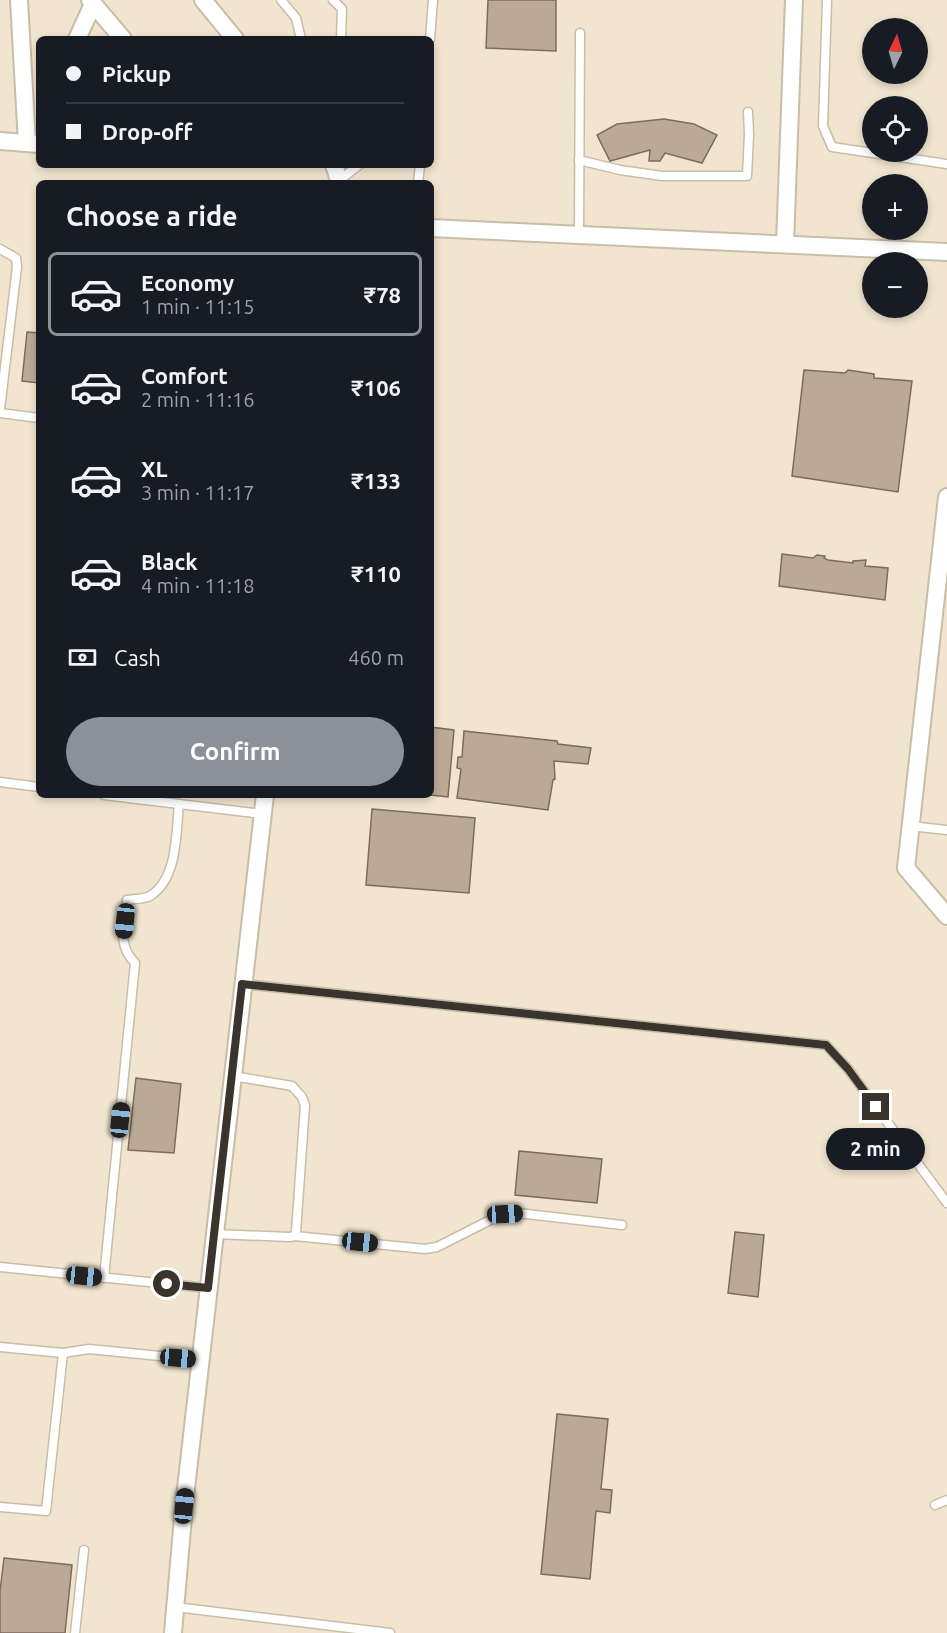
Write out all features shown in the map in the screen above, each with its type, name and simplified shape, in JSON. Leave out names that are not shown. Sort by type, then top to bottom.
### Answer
[{"type":"street","points":[[0,141],[33,143],[19,0]]},
{"type":"street","points":[[203,0],[233,36]]},
{"type":"street","points":[[785,244],[794,0]]},
{"type":"street","points":[[78,36],[91,2],[120,36]]},
{"type":"street","points":[[434,228],[947,252]]},
{"type":"street","points":[[947,497],[906,868],[947,916]]},
{"type":"street","points":[[173,1633],[208,1288],[265,798]]},
{"type":"lane","points":[[281,0],[296,18],[300,36]]},
{"type":"lane","points":[[333,0],[342,4],[341,36]]},
{"type":"lane","points":[[430,36],[433,0]]},
{"type":"lane","points":[[827,0],[823,126],[832,147],[947,164]]},
{"type":"lane","points":[[579,235],[580,33]]},
{"type":"lane","points":[[579,160],[620,170],[662,176],[747,176],[748,112]]},
{"type":"lane","points":[[338,176],[353,168]]},
{"type":"lane","points":[[0,249],[16,258],[17,267],[0,411],[36,417]]},
{"type":"lane","points":[[0,782],[36,787]]},
{"type":"lane","points":[[129,798],[262,814]]},
{"type":"lane","points":[[104,1278],[135,963],[126,954],[122,943],[127,900],[150,896],[164,881],[173,857],[179,804]]},
{"type":"lane","points":[[910,826],[947,830]]},
{"type":"lane","points":[[242,984],[826,1045],[848,1069],[947,1203]]},
{"type":"lane","points":[[232,1076],[292,1086],[302,1097],[305,1105],[295,1236]]},
{"type":"lane","points":[[214,1234],[295,1236],[425,1248],[449,1243],[505,1214],[518,1213],[622,1225]]},
{"type":"lane","points":[[0,1267],[208,1288]]},
{"type":"lane","points":[[0,1347],[63,1353],[89,1349],[201,1360]]},
{"type":"lane","points":[[0,1507],[46,1511],[63,1353]]},
{"type":"lane","points":[[934,1505],[947,1500]]},
{"type":"lane","points":[[75,1633],[84,1550]]},
{"type":"lane","points":[[175,1607],[390,1633]]},
{"type":"building","points":[[488,0],[556,0],[556,51],[486,48]]},
{"type":"building","points":[[664,119],[694,124],[717,135],[702,163],[665,153],[660,161],[649,161],[650,150],[610,161],[597,135],[617,124]]},
{"type":"building","points":[[27,332],[36,333],[36,383],[22,381]]},
{"type":"building","points":[[804,370],[845,373],[848,370],[874,374],[874,378],[912,381],[898,492],[792,476]]},
{"type":"building","points":[[782,554],[813,558],[817,555],[825,556],[824,558],[828,560],[853,563],[853,561],[866,560],[865,566],[888,568],[885,600],[779,586]]},
{"type":"building","points":[[434,728],[454,730],[448,797],[434,795]]},
{"type":"building","points":[[464,731],[557,741],[558,744],[591,748],[588,764],[554,761],[555,779],[548,810],[457,798],[461,769],[457,768],[458,757],[462,757]]},
{"type":"building","points":[[372,809],[475,818],[469,893],[366,885]]},
{"type":"building","points":[[136,1078],[181,1084],[174,1153],[128,1150]]},
{"type":"building","points":[[519,1151],[602,1159],[597,1203],[515,1195]]},
{"type":"building","points":[[735,1232],[764,1235],[758,1297],[728,1293]]},
{"type":"building","points":[[557,1414],[608,1419],[601,1489],[612,1490],[610,1513],[596,1511],[590,1579],[541,1574]]},
{"type":"building","points":[[4,1558],[72,1565],[65,1633],[0,1633],[0,1591]]},
{"type":"route","points":[[167,1284],[208,1288],[242,984],[826,1045],[848,1069],[876,1107]]}]
